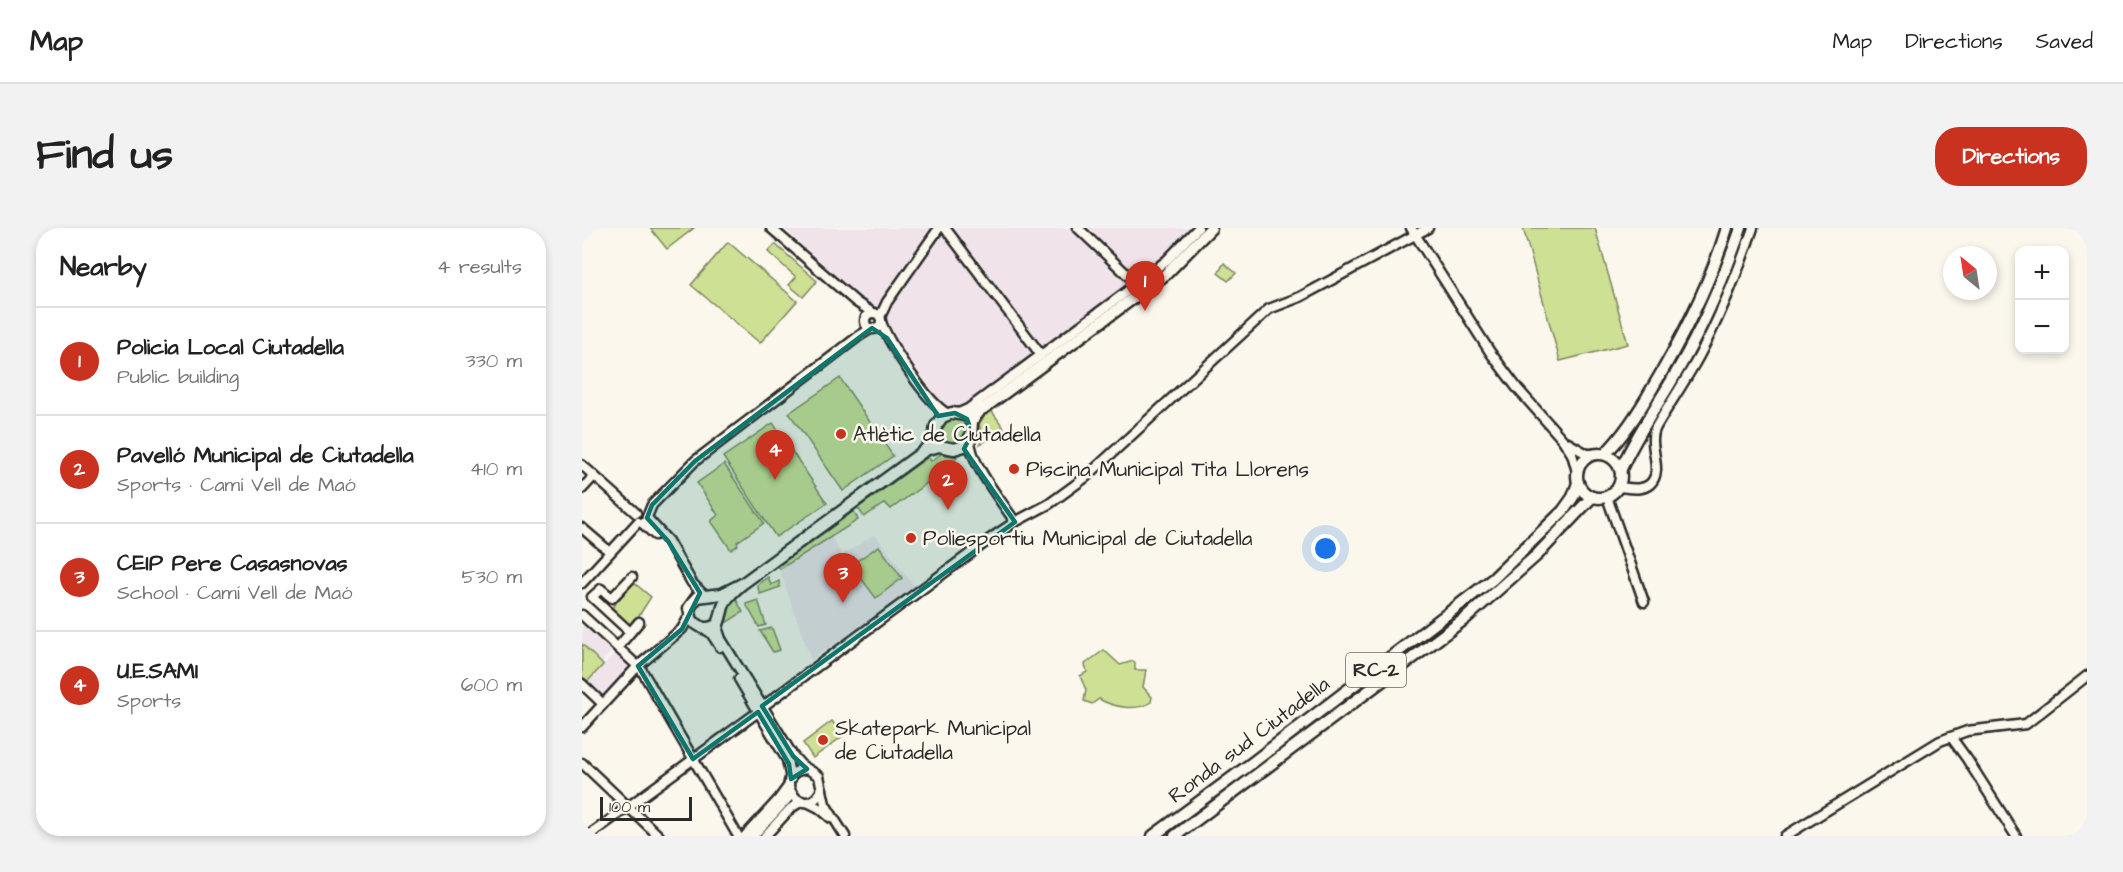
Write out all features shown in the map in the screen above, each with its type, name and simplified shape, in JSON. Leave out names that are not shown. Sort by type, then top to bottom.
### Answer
[{"type":"main road","points":[[925,450],[939,446],[957,449],[966,444],[970,438],[972,420],[984,408],[1155,282],[1183,258],[1211,228]]},
{"type":"main road","name":"RC-2","points":[[1578,478],[1583,460],[1600,454],[1621,438],[1665,367],[1697,305],[1727,228]]},
{"type":"main road","points":[[1621,469],[1632,444],[1680,367],[1728,265],[1741,228]]},
{"type":"main road","points":[[742,584],[722,594],[697,597],[692,602],[690,615],[694,624],[703,628],[715,626],[721,616],[725,601],[742,584],[925,450],[936,435],[938,422],[956,414],[973,413],[984,408]]},
{"type":"main road","points":[[956,414],[971,425]]},
{"type":"main road","points":[[936,435],[944,447]]},
{"type":"main road","points":[[1578,478],[1586,494],[1592,497],[1607,497],[1619,487],[1621,469],[1615,459],[1600,454]]},
{"type":"main road","name":"Ronda sud Ciutadella","points":[[1153,836],[1493,579],[1563,511],[1573,497],[1578,478]]},
{"type":"main road","name":"Ronda sud Ciutadella","points":[[1175,836],[1466,618],[1537,555],[1592,497]]},
{"type":"main road","points":[[707,595],[720,603],[721,616]]},
{"type":"street","points":[[771,228],[856,302],[878,316],[887,338],[932,400],[938,422]]},
{"type":"street","points":[[869,325],[879,327],[878,316],[939,228]]},
{"type":"street","points":[[945,228],[1041,355]]},
{"type":"street","points":[[1078,228],[1137,284]]},
{"type":"street","points":[[932,400],[956,414],[968,409],[1137,284],[1167,260],[1198,228]]},
{"type":"street","points":[[588,836],[994,536],[1049,504],[1086,477],[1269,309],[1300,297],[1413,231],[1428,228]]},
{"type":"street","points":[[1619,487],[1637,489],[1649,486],[1655,478],[1652,436],[1699,356],[1738,271],[1753,228]]},
{"type":"street","points":[[1413,231],[1490,352],[1517,388],[1563,440],[1572,454],[1578,478]]},
{"type":"street","points":[[856,302],[869,325],[887,338]]},
{"type":"street","points":[[582,583],[695,461],[859,336],[869,325],[868,314],[878,316]]},
{"type":"street","points":[[970,438],[970,446],[977,463],[1015,522]]},
{"type":"street","points":[[1563,440],[1587,454],[1600,454]]},
{"type":"street","points":[[957,449],[963,450],[977,463]]},
{"type":"street","points":[[582,465],[668,541],[692,583],[707,595]]},
{"type":"street","points":[[582,489],[594,476]]},
{"type":"street","points":[[1607,497],[1644,602]]},
{"type":"street","points":[[642,517],[664,543],[687,585],[692,602]]},
{"type":"street","points":[[582,528],[610,552]]},
{"type":"street","points":[[630,632],[592,597],[600,589],[612,598],[632,577]]},
{"type":"street","points":[[582,615],[638,666],[738,836]]},
{"type":"street","points":[[582,727],[638,666],[682,629],[690,615]]},
{"type":"street","points":[[721,616],[718,630],[721,639],[787,760],[792,794],[819,808],[839,827]]},
{"type":"street","points":[[618,647],[639,622]]},
{"type":"street","points":[[703,628],[714,637],[793,756],[819,776],[825,804],[845,836]]},
{"type":"street","points":[[1785,836],[1940,741],[1967,731],[2026,724],[2087,676]]},
{"type":"street","points":[[582,684],[603,704]]},
{"type":"street","points":[[1951,737],[2016,836]]},
{"type":"street","points":[[582,763],[659,836]]},
{"type":"street","points":[[745,836],[778,800],[797,771],[807,769]]},
{"type":"street","points":[[765,836],[791,808],[816,798],[822,789]]},
{"type":"street","points":[[753,836],[792,794]]},
{"type":"highlighted area","points":[[872,328],[887,338],[938,416],[955,413],[967,419],[972,433],[964,449],[1015,522],[762,706],[793,756],[807,769],[791,779],[789,764],[758,712],[693,759],[638,666],[682,629],[700,593],[668,541],[647,518],[652,505],[695,461]]},
{"type":"shaded area","points":[[783,228],[1204,228],[1167,265],[975,408],[963,406],[946,409],[868,304]]},
{"type":"shaded area","points":[[875,534],[915,587],[811,660],[779,569],[831,537],[842,555]]},
{"type":"shaded area","points":[[582,624],[612,652],[602,663],[582,643]]},
{"type":"shaded area","points":[[614,653],[627,665],[627,669],[604,694],[600,694],[588,682]]},
{"type":"green space","points":[[650,228],[694,228],[667,249]]},
{"type":"green space","points":[[1523,228],[1595,228],[1628,344],[1560,361]]},
{"type":"green space","points":[[728,242],[797,301],[760,343],[691,285]]},
{"type":"green space","points":[[775,244],[817,281],[803,297],[789,285],[796,277],[768,252]]},
{"type":"green space","points":[[1224,263],[1236,273],[1228,281],[1218,273]]},
{"type":"green space","name":"Atlètic de Ciutadella","points":[[840,378],[893,456],[843,491],[789,413]]},
{"type":"green space","points":[[991,410],[1006,431],[980,444],[983,434],[980,422],[982,417]]},
{"type":"green space","points":[[953,418],[962,422],[966,431],[962,440],[953,444],[944,440],[940,431],[944,422]]},
{"type":"green space","points":[[773,423],[827,503],[776,537],[723,457]]},
{"type":"green space","points":[[941,454],[957,457],[945,473],[934,478],[891,509],[885,503],[864,517],[858,508],[928,457],[931,461]]},
{"type":"green space","points":[[724,464],[764,523],[737,542],[738,545],[731,550],[711,521],[718,515],[697,483]]},
{"type":"green space","points":[[854,511],[858,520],[780,569],[778,566]]},
{"type":"green space","points":[[879,546],[902,578],[876,598],[851,565]]},
{"type":"green space","points":[[768,577],[771,585],[779,581],[780,587],[760,594],[757,585]]},
{"type":"green space","points":[[633,582],[651,597],[631,628],[610,610]]},
{"type":"green space","points":[[736,599],[743,612],[726,623],[730,605]]},
{"type":"green space","points":[[758,600],[766,625],[759,627],[746,604]]},
{"type":"green space","points":[[772,628],[780,650],[773,652],[760,631]]},
{"type":"green space","points":[[582,644],[603,665],[588,681],[582,676]]},
{"type":"green space","points":[[1104,650],[1120,665],[1133,661],[1135,670],[1146,670],[1143,687],[1152,697],[1151,702],[1132,708],[1099,699],[1092,704],[1084,701],[1086,690],[1080,676],[1087,672],[1085,664]]},
{"type":"green space","name":"Skatepark Municipal de Ciutadella","points":[[832,721],[843,736],[813,758],[803,743]]},
{"type":"place","name":"Policia Local Ciutadella","points":[[1145,311]]},
{"type":"place","name":"Atlètic de Ciutadella","points":[[841,434]]},
{"type":"place","name":"Piscina Municipal Tita Llorens","points":[[1014,469]]},
{"type":"place","name":"U.E.SAMI","points":[[775,480]]},
{"type":"place","name":"Pavelló Municipal de Ciutadella","points":[[948,510]]},
{"type":"place","name":"Poliesportiu Municipal de Ciutadella","points":[[911,538]]},
{"type":"place","name":"CEIP Pere Casasnovas","points":[[843,603]]},
{"type":"place","name":"Skatepark Municipal de Ciutadella","points":[[823,740]]}]
